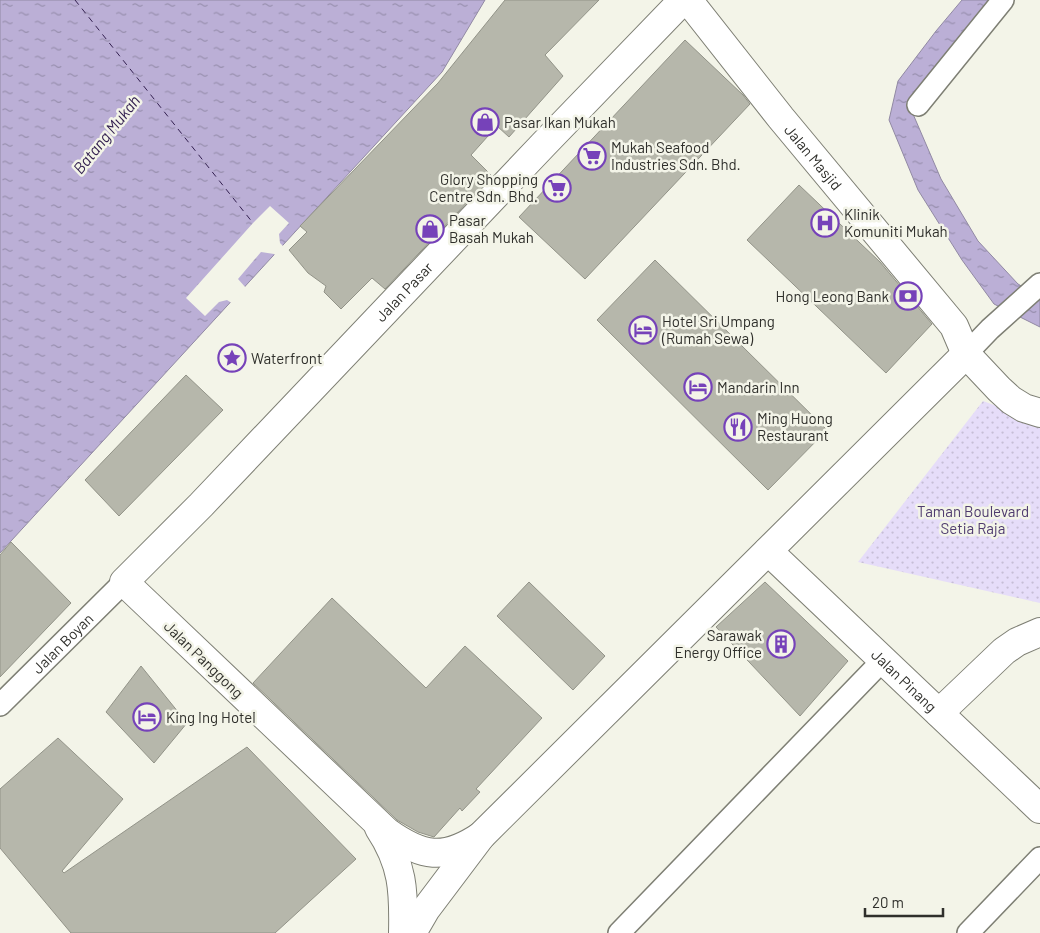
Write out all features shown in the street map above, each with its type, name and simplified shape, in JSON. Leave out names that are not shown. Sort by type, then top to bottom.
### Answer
[{"type":"street","name":"Jalan Pasar","points":[[124,582],[201,505],[542,145],[683,0]]},
{"type":"street","name":"Jalan Masjid","points":[[688,0],[780,118],[954,326],[966,354]]},
{"type":"street","points":[[918,105],[1003,0]]},
{"type":"street","points":[[412,933],[426,908],[481,836],[990,329],[1038,285]]},
{"type":"street","points":[[966,354],[1011,400],[1024,408],[1040,413]]},
{"type":"street","name":"Jalan Pinang","points":[[768,551],[1040,809]]},
{"type":"street","name":"Jalan Boyan","points":[[0,705],[124,582]]},
{"type":"street","name":"Jalan Panggong","points":[[124,582],[387,832],[417,849],[431,853],[444,853],[455,850],[468,845],[481,836]]},
{"type":"street","points":[[939,713],[1004,651],[1017,642],[1040,632]]},
{"type":"street","points":[[619,933],[883,660]]},
{"type":"street","name":"Jalan Panggong","points":[[372,819],[387,840],[402,882],[404,902],[403,933]]},
{"type":"street","points":[[968,933],[1040,858]]},
{"type":"green space","name":"Taman Boulevard Setia Raja","points":[[983,401],[1040,422],[1040,603],[858,562]]},
{"type":"water","name":"Batang Mukah","points":[[0,0],[485,0],[442,72],[0,553]]},
{"type":"water","points":[[962,0],[990,0],[913,114],[941,179],[978,241],[1018,284],[1040,297],[1040,327],[994,304],[962,260],[918,190],[889,120],[898,81]]},
{"type":"pier","points":[[270,206],[289,223],[279,234],[280,243],[284,247],[276,256],[261,252],[238,279],[246,288],[233,304],[227,300],[219,302],[205,316],[186,298]]},
{"type":"building","points":[[505,0],[599,0],[545,55],[563,76],[509,137],[497,126],[471,155],[492,176],[385,289],[372,278],[341,309],[324,292],[326,286],[308,273],[289,250],[307,232],[300,226],[438,83]]},
{"type":"building","points":[[685,40],[743,95],[750,104],[585,279],[519,217]]},
{"type":"building","points":[[799,185],[880,262],[932,324],[886,373],[747,240]]},
{"type":"building","points":[[655,260],[827,430],[768,490],[597,320]]},
{"type":"building","points":[[186,375],[223,410],[119,516],[85,480]]},
{"type":"building","points":[[11,542],[71,603],[0,677],[0,555]]},
{"type":"building","points":[[529,582],[605,656],[573,690],[497,616]]},
{"type":"building","name":"Sarawak Energy Office","points":[[765,582],[848,661],[800,716],[716,627]]},
{"type":"building","points":[[332,598],[426,688],[465,646],[542,718],[476,789],[480,792],[462,811],[460,808],[434,837],[418,832],[397,820],[253,683]]},
{"type":"building","name":"King Ing Hotel","points":[[141,666],[187,723],[154,763],[106,712]]},
{"type":"building","points":[[58,738],[123,799],[62,871],[64,873],[247,747],[356,859],[275,933],[71,933],[0,848],[0,789]]},
{"type":"ferry route","points":[[75,0],[253,223]]},
{"type":"place","name":"Pasar Ikan Mukah","points":[[485,122]]},
{"type":"place","name":"Mukah Seafood Industries Sdn. Bhd.","points":[[592,156]]},
{"type":"place","name":"Glory Shopping Centre Sdn. Bhd.","points":[[557,188]]},
{"type":"place","name":"Klinik Komuniti Mukah","points":[[825,223]]},
{"type":"place","name":"Pasar Basah Mukah","points":[[430,229]]},
{"type":"place","name":"Hong Leong Bank","points":[[908,296]]},
{"type":"place","name":"Hotel Sri Umpang (Rumah Sewa)","points":[[643,330]]},
{"type":"place","name":"Waterfront","points":[[232,358]]},
{"type":"place","name":"Mandarin Inn","points":[[698,387]]},
{"type":"place","name":"Ming Huong Restaurant","points":[[738,427]]},
{"type":"place","name":"Sarawak Energy Office","points":[[781,644]]},
{"type":"place","name":"King Ing Hotel","points":[[147,717]]}]
